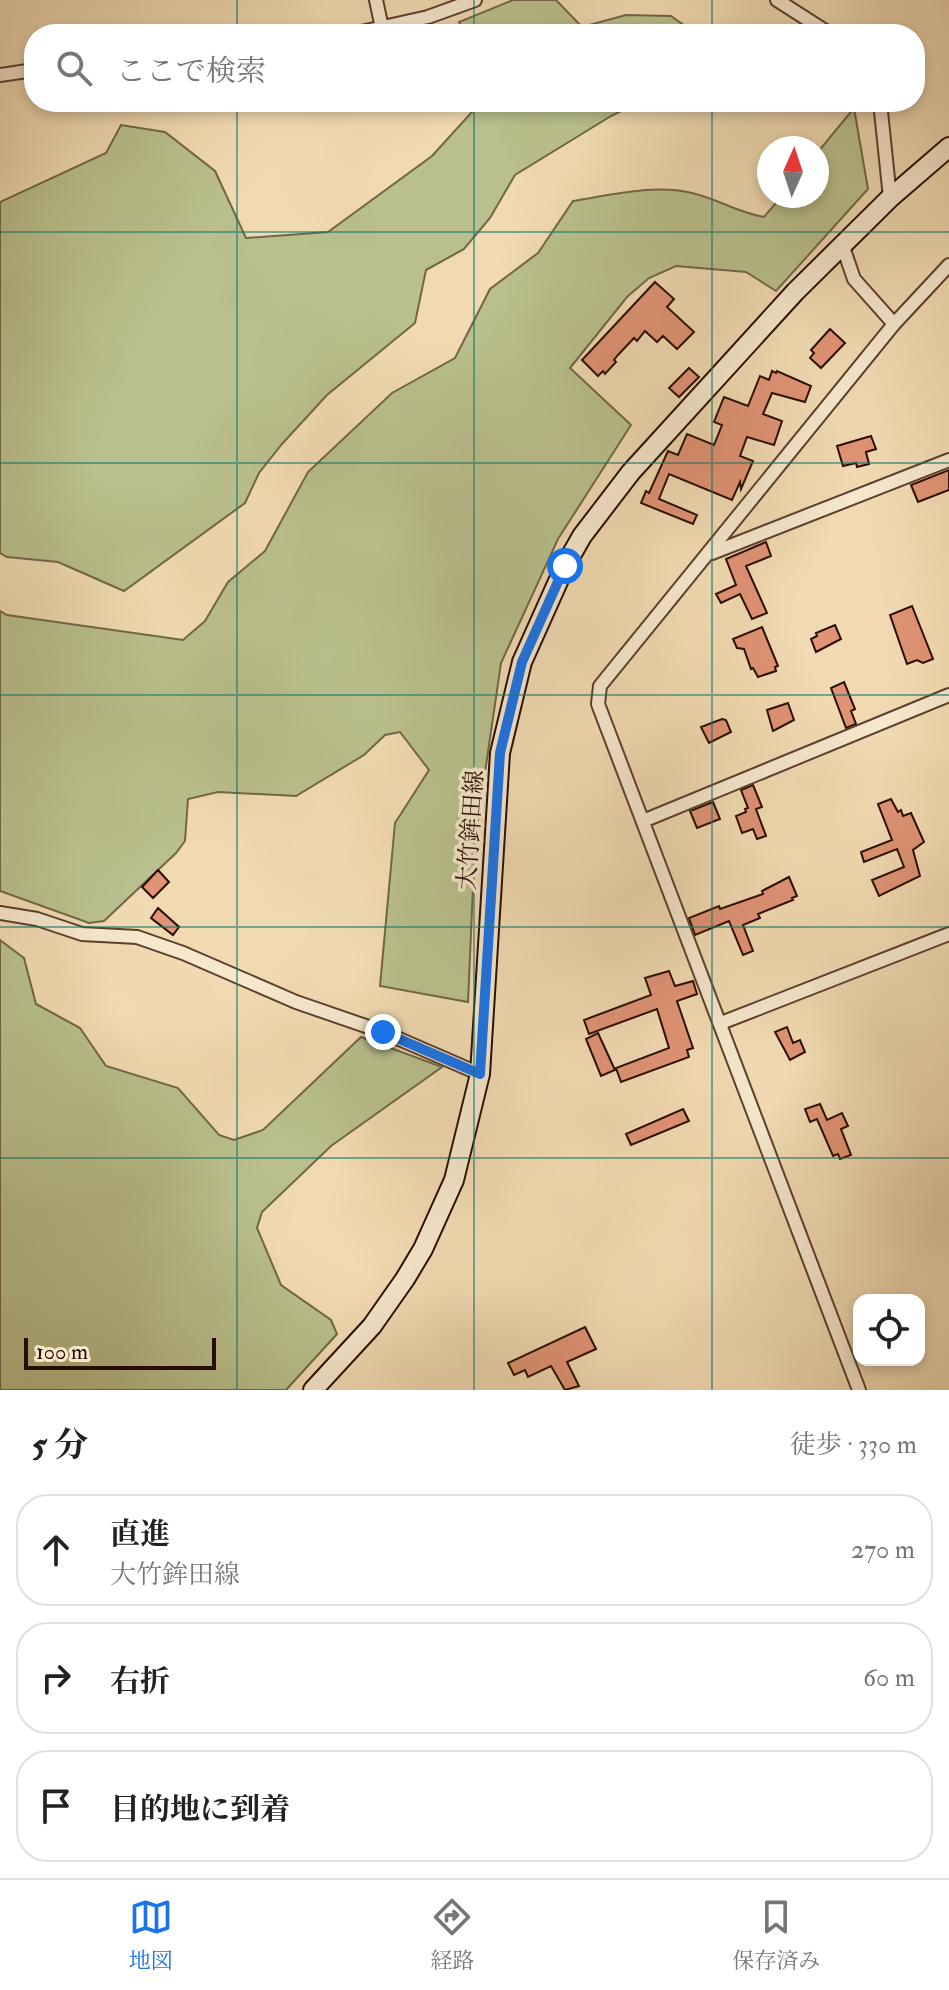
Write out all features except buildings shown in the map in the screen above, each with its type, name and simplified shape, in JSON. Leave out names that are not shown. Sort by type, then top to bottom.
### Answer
[{"type":"main road","name":"大竹鉾田線","points":[[313,1390],[372,1326],[423,1249],[454,1180],[480,1074],[500,753],[522,662],[540,617],[582,536],[617,490],[795,292],[890,198],[949,147]]},
{"type":"street","points":[[376,0],[381,24]]},
{"type":"street","points":[[399,24],[475,0]]},
{"type":"street","points":[[777,0],[814,24]]},
{"type":"street","points":[[0,75],[24,71]]},
{"type":"street","points":[[881,112],[890,198]]},
{"type":"street","points":[[842,244],[854,279],[894,324]]},
{"type":"street","points":[[859,1390],[598,704],[600,686],[894,324],[949,265]]},
{"type":"street","points":[[709,554],[949,460]]},
{"type":"street","points":[[643,821],[949,695]]},
{"type":"street","points":[[0,913],[37,919],[82,934],[137,937],[183,953],[296,1002],[383,1032],[480,1074]]},
{"type":"street","points":[[721,1023],[949,934]]},
{"type":"green space","points":[[513,0],[556,0],[579,24],[460,24]]},
{"type":"green space","points":[[626,15],[671,16],[682,24],[593,24]]},
{"type":"green space","points":[[472,112],[619,112],[515,175],[490,218],[464,249],[426,270],[415,323],[327,395],[259,473],[245,503],[124,591],[58,562],[7,557],[0,553],[0,202],[106,153],[121,125],[165,132],[215,171],[246,238],[328,232],[432,156]]},
{"type":"green space","points":[[851,112],[855,112],[868,189],[776,291],[746,272],[676,266],[649,278],[627,297],[570,368],[631,425],[558,539],[501,663],[475,841],[468,1002],[380,986],[395,823],[429,770],[400,732],[385,735],[364,755],[296,796],[218,792],[188,799],[185,841],[104,921],[89,923],[0,891],[0,611],[7,615],[183,640],[205,621],[228,582],[265,551],[308,472],[392,393],[455,358],[490,289],[538,253],[573,201],[632,191],[678,191],[764,217],[772,208],[829,208],[829,138]]},
{"type":"green space","points":[[0,940],[24,958],[36,1004],[80,1028],[106,1066],[178,1088],[219,1135],[234,1140],[263,1130],[361,1037],[442,1067],[331,1146],[262,1212],[257,1228],[281,1285],[331,1320],[337,1334],[286,1390],[0,1390]]},
{"type":"route","points":[[383,1032],[480,1074],[500,753],[522,662],[565,566]]}]
